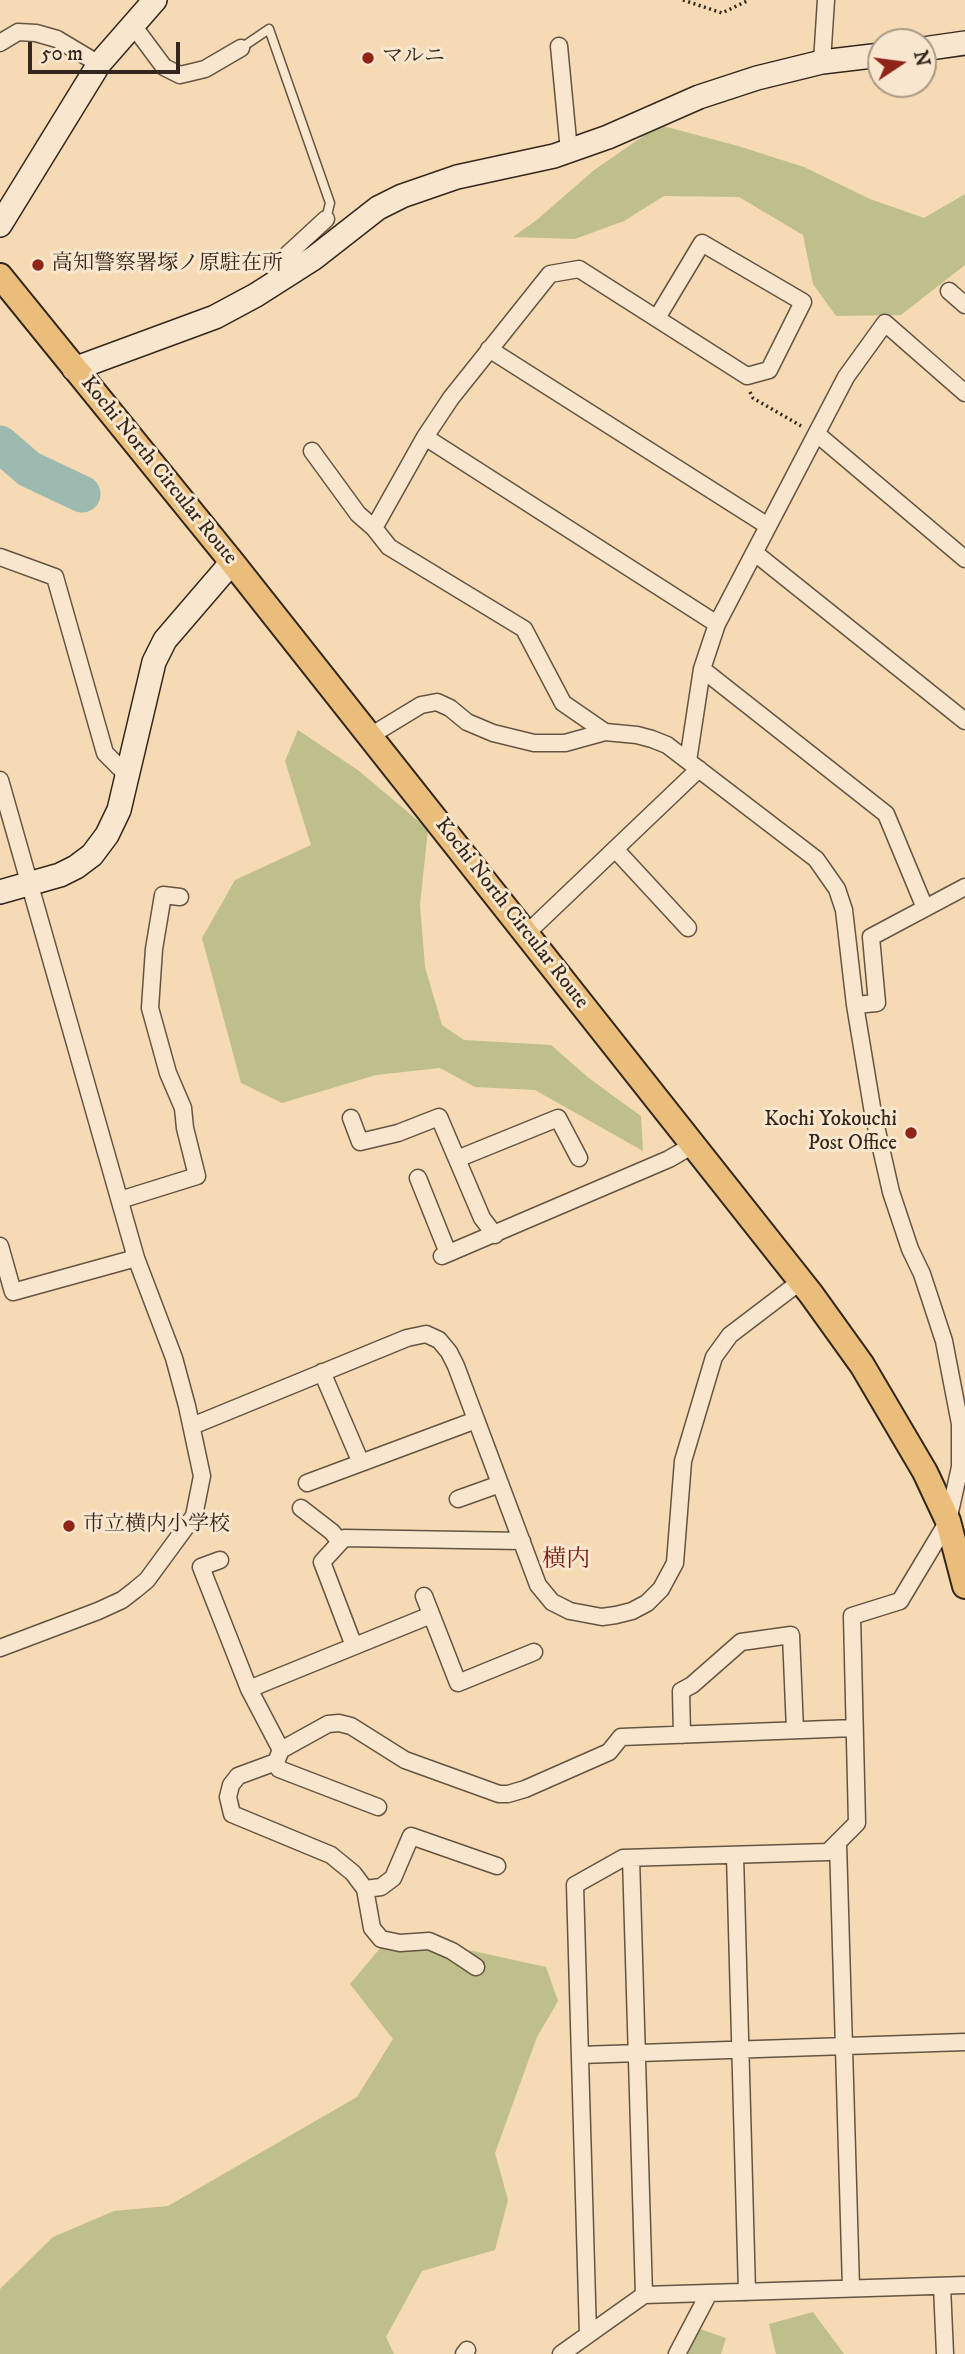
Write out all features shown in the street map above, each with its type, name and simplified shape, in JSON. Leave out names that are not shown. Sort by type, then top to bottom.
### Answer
[{"type":"main road","name":"Kochi North Circular Route","points":[[0,276],[232,562],[693,1144],[862,1365],[925,1472],[948,1521],[965,1587]]},
{"type":"street","points":[[0,225],[99,64],[155,0]]},
{"type":"street","points":[[822,62],[826,0]]},
{"type":"street","points":[[132,24],[164,67],[180,75],[205,69],[241,48]]},
{"type":"street","points":[[0,43],[18,33],[36,33],[57,39],[99,64]]},
{"type":"street","points":[[937,47],[965,43]]},
{"type":"street","points":[[559,46],[569,151]]},
{"type":"street","points":[[75,369],[215,317],[314,258],[388,202],[440,182],[569,151],[699,97],[757,78],[822,62],[867,57]]},
{"type":"street","points":[[287,275],[288,255],[326,219]]},
{"type":"street","points":[[374,528],[425,437],[451,398],[550,274],[579,268],[747,376],[769,370],[803,302],[702,243],[657,318]]},
{"type":"street","points":[[949,291],[965,305]]},
{"type":"street","points":[[526,934],[615,849],[693,765],[702,669],[717,624],[846,377],[885,323],[965,393]]},
{"type":"street","points":[[489,349],[768,526]]},
{"type":"street","points":[[817,434],[965,559]]},
{"type":"street","points":[[425,437],[717,624]]},
{"type":"street","points":[[312,451],[358,514],[389,547],[524,629],[563,702],[605,733]]},
{"type":"street","points":[[755,553],[965,720]]},
{"type":"street","points":[[0,557],[55,577],[105,753],[127,775]]},
{"type":"street","points":[[0,892],[60,875],[92,855],[107,835],[119,810],[154,662],[165,640],[232,562]]},
{"type":"street","points":[[702,669],[886,814],[925,908]]},
{"type":"street","points":[[370,737],[421,705],[437,702],[450,708],[467,722],[493,733],[534,743],[565,743],[605,733],[637,734],[652,738],[667,745],[816,859],[837,889],[844,910],[855,1005],[873,1113],[891,1192],[910,1249],[929,1292],[944,1341],[960,1424],[961,1476],[948,1521],[900,1601],[852,1616],[857,1823],[828,1852],[623,1858],[575,1885],[587,2335]]},
{"type":"street","points":[[0,780],[136,1258],[174,1358],[202,1476],[194,1516],[147,1580],[122,1600],[99,1611],[0,1648]]},
{"type":"street","points":[[615,849],[688,928]]},
{"type":"street","points":[[855,1005],[877,1003],[871,937],[965,887]]},
{"type":"street","points":[[120,1200],[197,1176],[183,1108],[168,1073],[150,1008],[154,949],[163,895],[180,897]]},
{"type":"street","points":[[351,1118],[360,1142],[398,1133],[439,1117],[482,1218],[495,1235]]},
{"type":"street","points":[[457,1159],[558,1118],[579,1158]]},
{"type":"street","points":[[418,1178],[445,1255],[669,1159],[693,1144]]},
{"type":"street","points":[[0,1246],[13,1292],[136,1258]]},
{"type":"street","points":[[192,1426],[407,1338],[426,1334],[439,1340],[449,1352],[538,1585],[552,1601],[570,1611],[593,1616],[617,1615],[647,1603],[661,1589],[675,1563],[683,1461],[714,1357],[730,1335],[800,1281]]},
{"type":"street","points":[[323,1372],[361,1463]]},
{"type":"street","points":[[307,1483],[476,1420]]},
{"type":"street","points":[[458,1499],[500,1484]]},
{"type":"street","points":[[301,1508],[341,1542]]},
{"type":"street","points":[[354,1646],[322,1562],[344,1538],[522,1541]]},
{"type":"street","points":[[220,1560],[201,1567],[249,1689],[279,1756],[279,1769],[378,1807]]},
{"type":"street","points":[[424,1596],[458,1683],[534,1652]]},
{"type":"street","points":[[249,1689],[431,1615]]},
{"type":"street","points":[[682,1735],[681,1691],[692,1685],[741,1642],[792,1635],[795,1730]]},
{"type":"street","points":[[475,1968],[452,1951],[429,1941],[400,1943],[382,1939],[372,1928],[365,1889],[353,1873],[331,1855],[232,1814],[229,1797],[231,1785],[238,1776],[279,1756],[328,1724],[339,1723],[351,1726],[405,1760],[499,1794],[525,1789],[610,1752],[621,1737],[854,1728]]},
{"type":"street","points":[[365,1889],[382,1886],[393,1878],[411,1836],[496,1866]]},
{"type":"street","points":[[838,1843],[851,2288]]},
{"type":"street","points":[[735,1855],[747,2292]]},
{"type":"street","points":[[631,1858],[644,2295]]},
{"type":"street","points":[[580,2055],[965,2042]]},
{"type":"street","points":[[561,2354],[644,2295],[965,2285]]},
{"type":"street","points":[[942,2286],[945,2354]]},
{"type":"street","points":[[677,2354],[709,2293]]},
{"type":"lane","points":[[241,48],[269,29],[330,203],[326,219]]},
{"type":"path","points":[[683,0],[722,13],[750,0]]},
{"type":"path","points":[[747,376],[748,388],[753,398],[817,434]]},
{"type":"green space","points":[[659,125],[804,167],[870,199],[924,218],[965,194],[965,265],[901,315],[836,316],[813,284],[803,235],[739,197],[664,196],[624,221],[575,239],[513,237],[593,171]]},
{"type":"green space","points":[[298,730],[359,771],[428,829],[420,905],[425,967],[442,1025],[464,1040],[551,1045],[590,1079],[641,1116],[643,1151],[535,1090],[475,1087],[440,1068],[376,1075],[282,1103],[241,1083],[202,938],[235,880],[311,845],[285,761]]},
{"type":"green space","points":[[387,1940],[473,1951],[546,1967],[558,2001],[537,2037],[495,2153],[508,2200],[495,2250],[422,2271],[386,2337],[394,2354],[0,2354],[0,2289],[53,2237],[114,2211],[168,2206],[357,2097],[393,2039],[350,1984]]},
{"type":"green space","points":[[813,2312],[844,2354],[776,2354],[769,2324]]},
{"type":"green space","points":[[694,2327],[726,2338],[721,2354],[680,2354]]},
{"type":"waterway","points":[[0,444],[29,469],[82,494]]},
{"type":"place","name":"マルニ","points":[[368,58]]},
{"type":"place","name":"高知警察署塚ノ原駐在所","points":[[38,265]]},
{"type":"place","name":"Kochi Yokouchi Post Office","points":[[911,1133]]},
{"type":"place","name":"市立横内小学校","points":[[69,1526]]},
{"type":"district","name":"横内","points":[[566,1561]]}]
